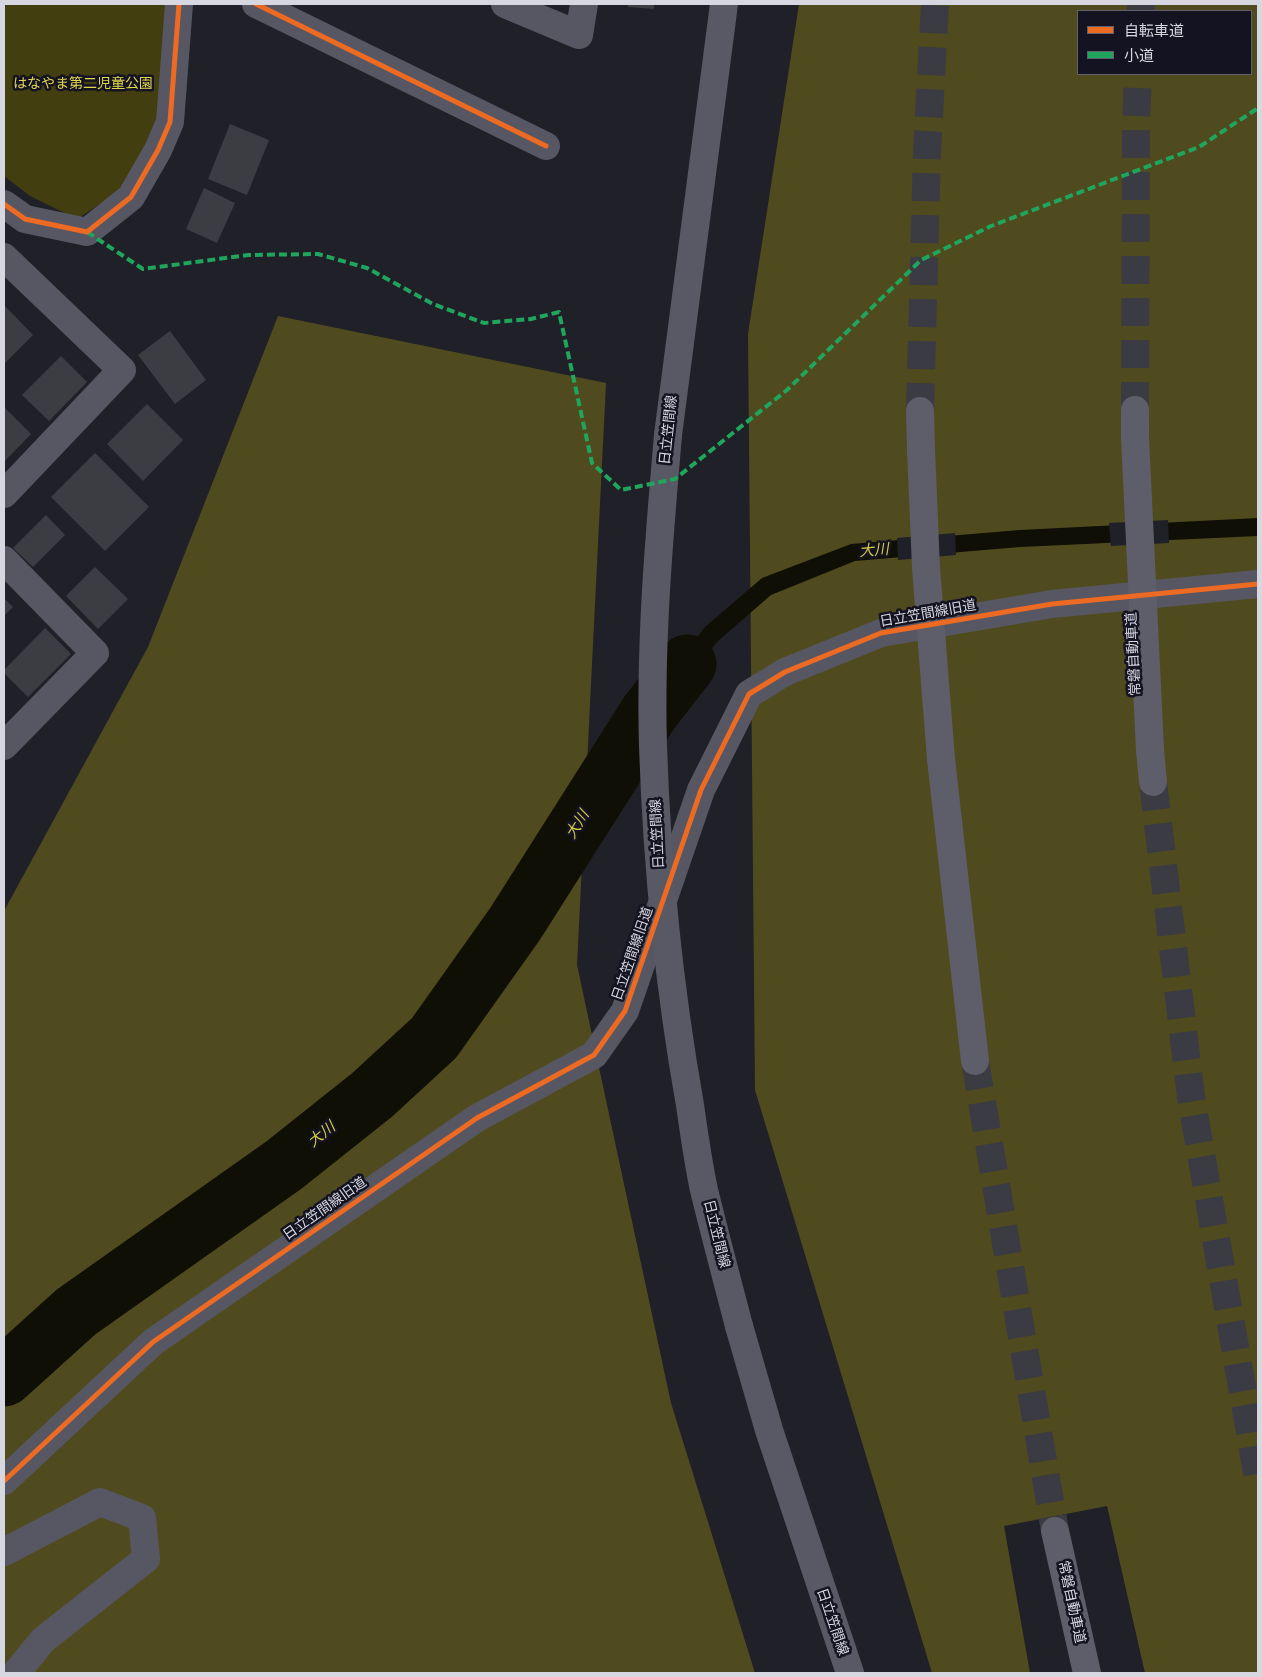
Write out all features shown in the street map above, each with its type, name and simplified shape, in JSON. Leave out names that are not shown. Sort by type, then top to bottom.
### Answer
[{"type":"highway","name":"常磐自動車道","points":[[1134,410],[1153,782]]},
{"type":"highway","points":[[920,412],[926,568],[941,759],[975,1062]]},
{"type":"highway","name":"常磐自動車道","points":[[1055,1531],[1087,1673]]},
{"type":"main road","name":"日立笠間線","points":[[724,4],[668,435],[654,596],[653,745],[659,861],[668,956],[681,1054],[704,1188],[739,1326],[769,1430],[850,1673]]},
{"type":"street","points":[[4,204],[25,219],[87,232],[131,197],[158,150],[170,122],[179,4]]},
{"type":"street","points":[[256,4],[546,146]]},
{"type":"street","points":[[505,4],[579,35],[584,4]]},
{"type":"street","points":[[4,257],[122,370],[4,494]]},
{"type":"street","points":[[4,560],[95,653],[4,746]]},
{"type":"street","name":"日立笠間線旧道","points":[[4,1481],[152,1342],[477,1118],[594,1055],[625,1011],[701,790],[749,694],[785,672],[881,633],[1052,604],[1258,584]]},
{"type":"street","points":[[4,1552],[100,1502],[142,1518],[146,1559],[44,1640],[16,1673]]},
{"type":"green space","name":"はなやま第二児童公園","points":[[7,4],[168,4],[162,111],[127,186],[77,219],[30,196],[4,176],[4,7]]},
{"type":"shaded area","points":[[799,4],[1258,4],[1258,1673],[1145,1673],[1107,1506],[1004,1526],[1030,1673],[932,1673],[755,1090],[748,334]]},
{"type":"shaded area","points":[[278,316],[606,383],[577,965],[671,1403],[755,1673],[4,1673],[4,911],[148,647]]},
{"type":"water","points":[[1258,518],[1258,536],[1020,547],[855,561],[771,595],[718,641],[651,722],[645,705],[705,627],[762,578],[851,544],[1020,530]]},
{"type":"pier","points":[[1168,520],[1169,543],[1111,546],[1109,523]]},
{"type":"pier","points":[[955,533],[956,555],[898,560],[897,538]]},
{"type":"pier","points":[[693,638],[693,676],[653,724],[643,704]]},
{"type":"building","points":[[628,4],[654,4],[654,9],[628,7]]},
{"type":"building","points":[[230,124],[269,140],[247,195],[208,179]]},
{"type":"building","points":[[204,188],[235,203],[217,243],[186,229]]},
{"type":"building","points":[[4,305],[33,335],[4,364]]},
{"type":"building","points":[[170,331],[206,380],[175,404],[138,355]]},
{"type":"building","points":[[61,356],[87,382],[49,421],[22,395]]},
{"type":"building","points":[[147,404],[183,440],[143,481],[107,444]]},
{"type":"building","points":[[4,407],[31,434],[4,462]]},
{"type":"building","points":[[95,453],[149,507],[105,551],[51,497]]},
{"type":"building","points":[[46,515],[65,535],[33,567],[13,548]]},
{"type":"building","points":[[95,567],[128,599],[98,629],[66,596]]},
{"type":"building","points":[[4,598],[13,607],[4,616]]},
{"type":"building","points":[[45,628],[71,654],[28,697],[4,673],[4,670]]},
{"type":"waterway","name":"大川","points":[[4,1377],[76,1312],[284,1165],[372,1095],[434,1038],[515,924],[649,713],[687,664]]},
{"type":"tunnel","points":[[920,411],[927,152],[935,4]]},
{"type":"tunnel","points":[[1141,4],[1141,10]]},
{"type":"tunnel","points":[[1135,410],[1136,127],[1138,75]]},
{"type":"tunnel","points":[[1153,782],[1191,1097],[1258,1478]]},
{"type":"tunnel","points":[[975,1061],[1055,1531]]},
{"type":"marked path","points":[[87,232],[143,269],[248,255],[318,254],[367,268],[433,304],[484,323],[531,319],[559,312],[592,463],[621,490],[675,479],[787,390],[921,260],[991,226],[1199,147],[1258,108]]},
{"type":"cycle path","points":[[4,204],[25,219],[87,232],[131,197],[158,150],[170,122],[179,4]]},
{"type":"cycle path","points":[[256,4],[546,146]]},
{"type":"cycle path","points":[[4,1481],[153,1342],[477,1118],[594,1055],[625,1011],[701,790],[749,694],[785,672],[881,633],[1052,604],[1258,584]]}]
